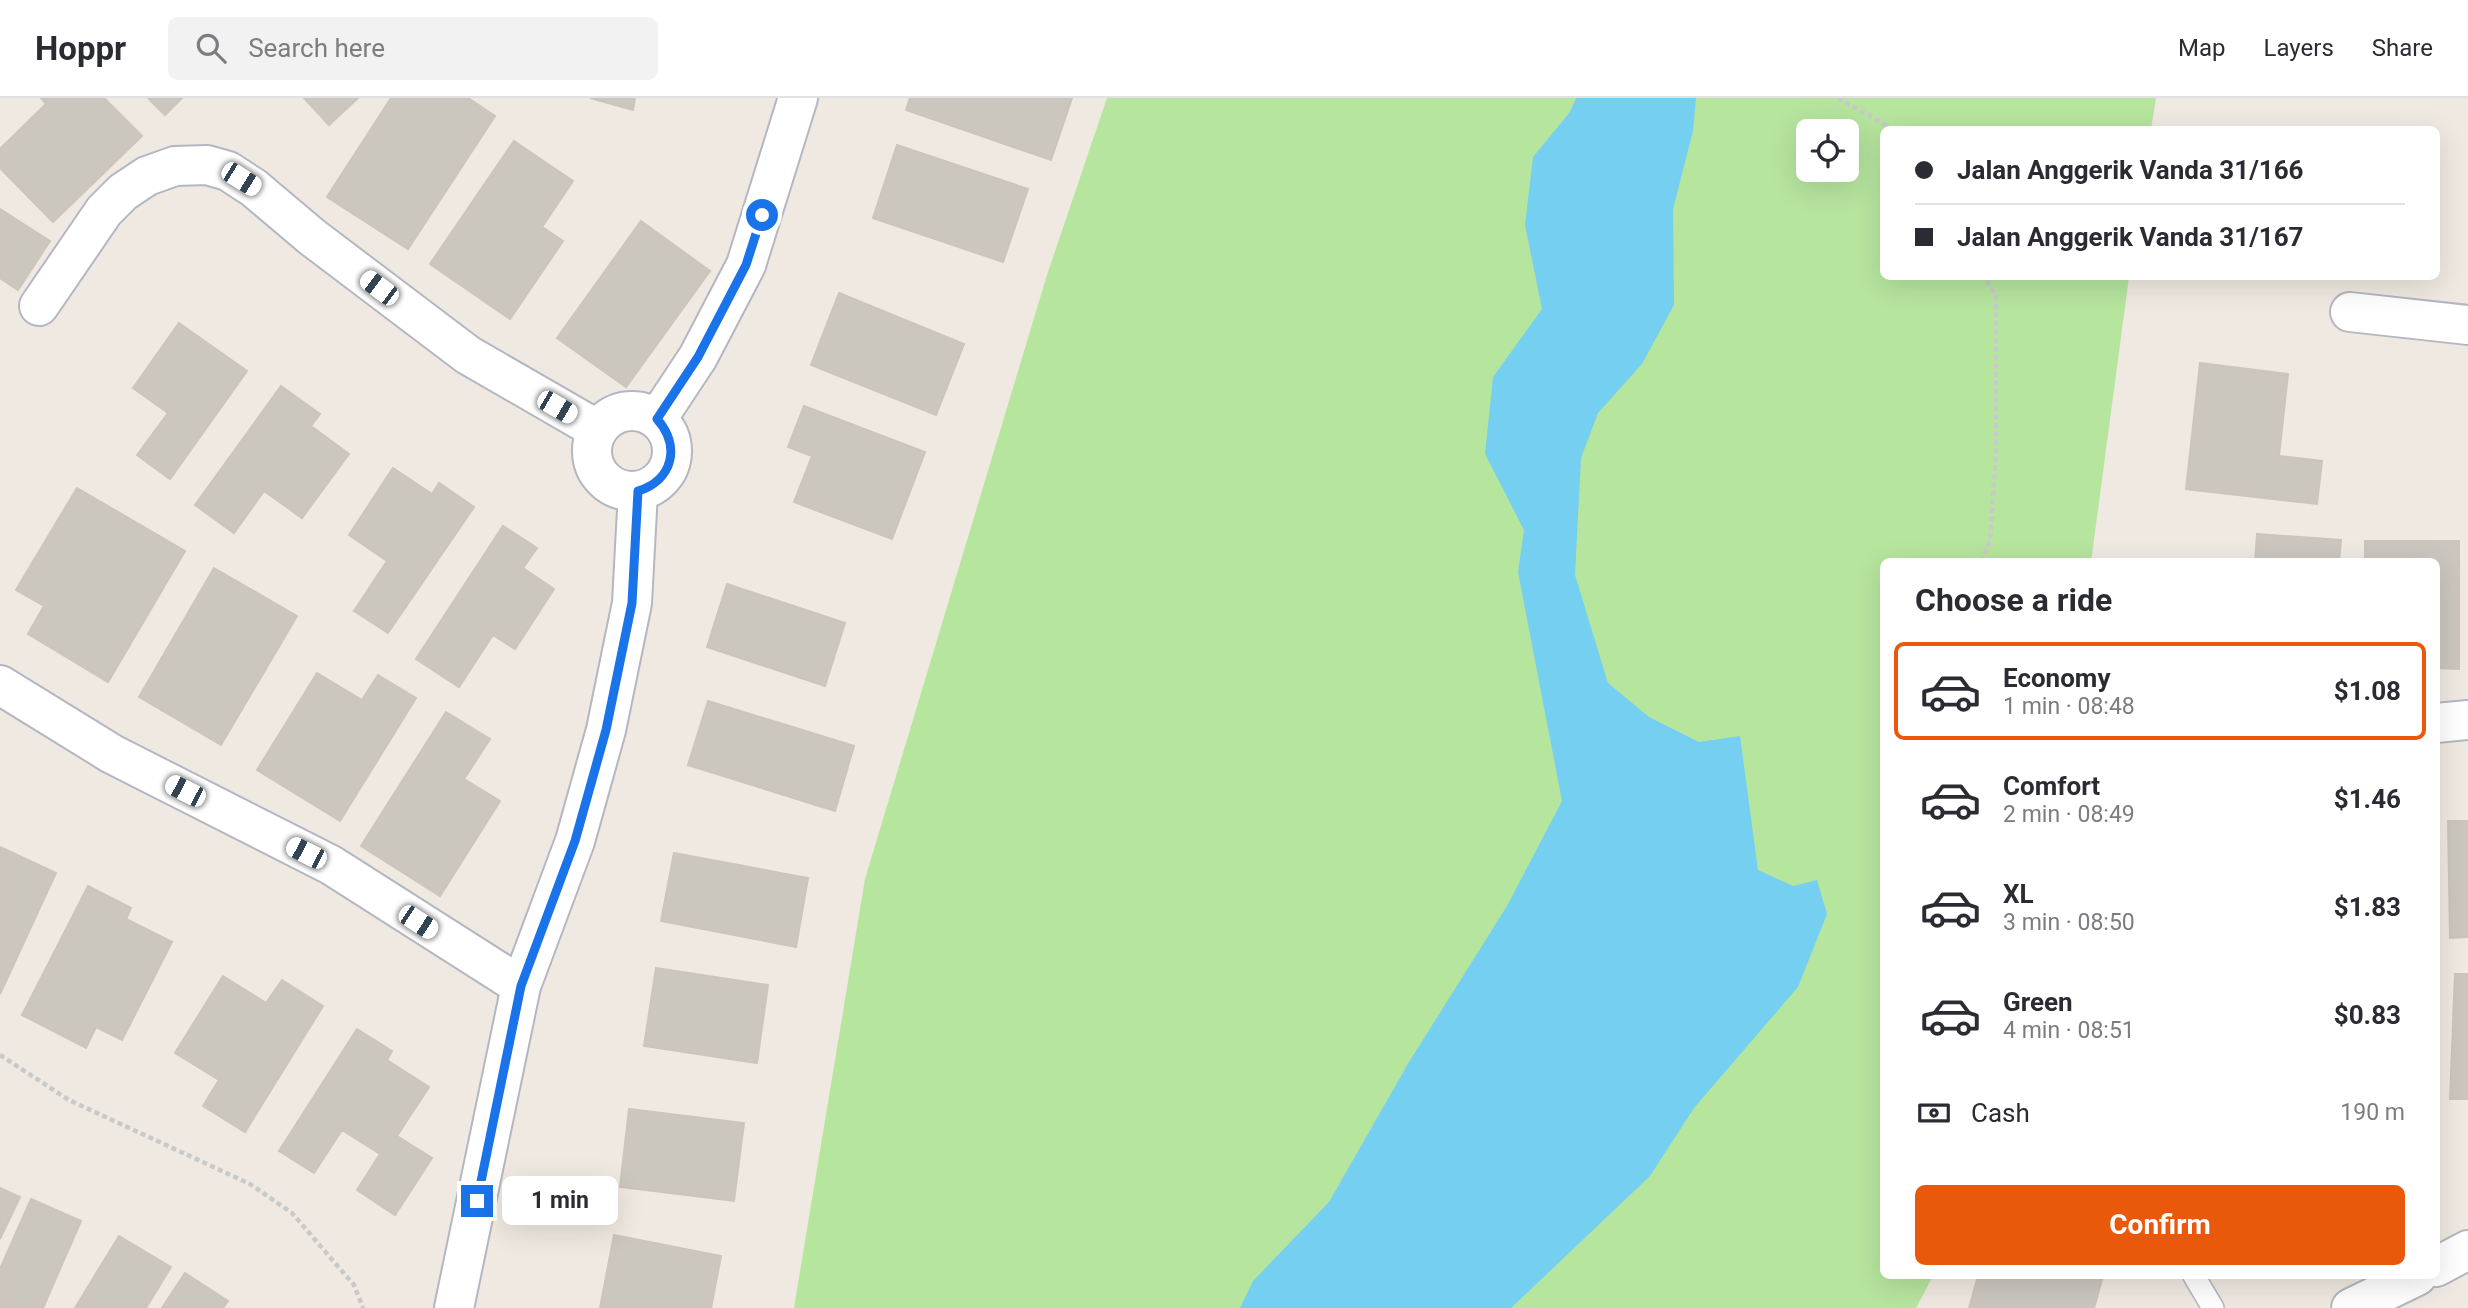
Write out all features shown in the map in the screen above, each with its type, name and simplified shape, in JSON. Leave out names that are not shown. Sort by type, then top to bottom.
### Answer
[{"type":"street","points":[[657,419],[698,357],[746,265],[797,98]]},
{"type":"street","points":[[39,306],[104,211],[123,192],[147,176],[175,166],[206,165],[228,171],[254,188],[312,237],[468,355],[598,430]]},
{"type":"street","points":[[2350,312],[2468,325]]},
{"type":"street","points":[[619,413],[645,413],[657,419],[671,442],[669,467],[651,486],[638,491],[613,486],[603,478],[592,455],[598,430],[619,413]]},
{"type":"street","points":[[454,1308],[521,986],[575,841],[606,730],[632,603],[638,491]]},
{"type":"street","points":[[0,685],[112,754],[331,865],[521,986]]},
{"type":"street","points":[[2440,723],[2468,720]]},
{"type":"street","points":[[2440,1265],[2468,1250]]},
{"type":"street","points":[[2351,1308],[2411,1279]]},
{"type":"lane","points":[[2196,1279],[2213,1308]]},
{"type":"path","points":[[1838,98],[1888,126]]},
{"type":"path","points":[[1983,558],[1990,541],[1996,455],[1996,296],[1986,280]]},
{"type":"path","points":[[0,1055],[69,1100],[250,1184],[292,1213],[354,1284],[363,1308]]},
{"type":"green space","points":[[1107,98],[2156,98],[2151,126],[1880,126],[1880,280],[2129,280],[2092,558],[1880,558],[1880,1279],[1931,1279],[1916,1308],[794,1308],[865,879],[1047,275]]},
{"type":"water","points":[[1576,98],[1696,98],[1693,131],[1673,209],[1674,305],[1642,364],[1598,413],[1581,458],[1575,575],[1608,683],[1649,717],[1699,742],[1740,736],[1758,870],[1793,886],[1817,880],[1827,914],[1798,987],[1694,1108],[1650,1176],[1511,1308],[1240,1308],[1253,1281],[1329,1202],[1409,1062],[1507,906],[1562,801],[1518,572],[1524,530],[1485,454],[1493,377],[1542,309],[1525,225],[1533,157],[1570,112]]},
{"type":"building","points":[[41,98],[104,98],[142,136],[53,222],[0,168],[0,149],[46,104]]},
{"type":"building","points":[[148,98],[182,98],[165,115]]},
{"type":"building","points":[[304,98],[358,98],[329,125]]},
{"type":"building","points":[[391,98],[468,98],[495,116],[408,249],[327,197]]},
{"type":"building","points":[[590,98],[635,98],[633,110]]},
{"type":"building","points":[[910,98],[1072,98],[1051,160],[906,110]]},
{"type":"building","points":[[514,141],[573,181],[542,227],[563,241],[510,319],[430,264]]},
{"type":"building","points":[[897,145],[1028,189],[1003,262],[873,218]]},
{"type":"building","points":[[0,209],[50,241],[18,290],[0,278]]},
{"type":"building","points":[[641,221],[710,271],[626,387],[557,338]]},
{"type":"building","points":[[839,293],[964,344],[936,415],[811,365]]},
{"type":"building","points":[[179,323],[247,371],[170,479],[137,455],[168,413],[133,388]]},
{"type":"building","points":[[2200,363],[2288,374],[2279,456],[2322,461],[2317,504],[2186,489]]},
{"type":"building","points":[[281,386],[320,414],[311,426],[349,454],[302,518],[264,491],[234,533],[195,505]]},
{"type":"building","points":[[804,406],[925,452],[892,539],[794,502],[812,456],[788,447]]},
{"type":"building","points":[[393,468],[432,494],[439,483],[474,507],[388,633],[354,611],[387,561],[349,535]]},
{"type":"building","points":[[77,488],[185,551],[108,682],[28,634],[44,606],[16,590]]},
{"type":"building","points":[[503,526],[537,548],[523,568],[554,589],[515,649],[493,635],[459,687],[416,659]]},
{"type":"building","points":[[2257,534],[2341,540],[2339,558],[2255,558]]},
{"type":"building","points":[[2365,541],[2459,541],[2459,669],[2440,668],[2440,558],[2365,558]]},
{"type":"building","points":[[214,568],[297,616],[221,745],[139,697]]},
{"type":"building","points":[[727,584],[845,623],[825,686],[707,647]]},
{"type":"building","points":[[317,673],[362,700],[378,675],[416,698],[340,821],[257,770]]},
{"type":"building","points":[[708,701],[854,746],[835,811],[688,765]]},
{"type":"building","points":[[446,712],[490,739],[464,779],[500,801],[440,896],[361,846]]},
{"type":"building","points":[[2448,821],[2468,821],[2468,937],[2450,938]]},
{"type":"building","points":[[0,847],[56,873],[0,994]]},
{"type":"building","points":[[674,853],[808,878],[796,947],[661,921]]},
{"type":"building","points":[[88,886],[131,908],[126,919],[172,942],[122,1040],[96,1027],[86,1048],[22,1015]]},
{"type":"building","points":[[656,968],[768,985],[757,1063],[644,1046]]},
{"type":"building","points":[[2455,974],[2468,974],[2468,1099],[2450,1099]]},
{"type":"building","points":[[223,976],[266,1003],[282,980],[323,1006],[245,1132],[203,1106],[219,1080],[175,1053]]},
{"type":"building","points":[[357,1029],[392,1051],[387,1060],[429,1087],[397,1136],[432,1158],[395,1215],[357,1190],[380,1154],[342,1130],[314,1173],[279,1151]]},
{"type":"building","points":[[629,1109],[744,1123],[734,1201],[620,1187]]},
{"type":"building","points":[[0,1188],[20,1197],[0,1239]]},
{"type":"building","points":[[31,1199],[81,1221],[43,1308],[0,1308],[0,1269]]},
{"type":"building","points":[[614,1235],[721,1256],[711,1308],[600,1308]]},
{"type":"building","points":[[119,1236],[171,1267],[146,1308],[75,1308]]},
{"type":"building","points":[[185,1273],[228,1301],[223,1308],[162,1308]]},
{"type":"building","points":[[1977,1279],[2102,1279],[2094,1308],[1969,1308]]},
{"type":"route","points":[[477,1201],[521,986],[575,841],[606,730],[632,603],[638,491],[662,478],[672,455],[666,429],[657,419],[698,357],[746,265],[762,215]]}]
